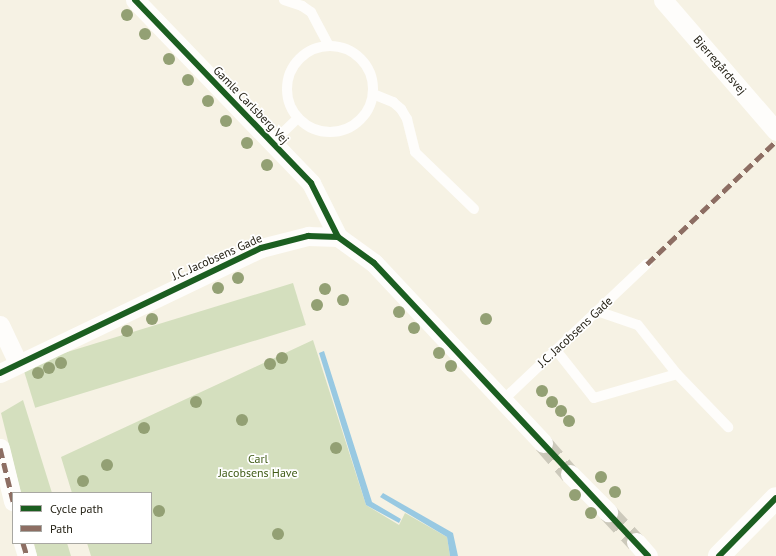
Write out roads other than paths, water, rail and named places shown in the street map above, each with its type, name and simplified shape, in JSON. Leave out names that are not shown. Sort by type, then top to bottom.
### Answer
[{"type":"street","name":"Gamle Carlsberg Vej","points":[[135,0],[311,183],[338,237]]},
{"type":"street","name":"Bjerregårdsvej","points":[[663,0],[776,131]]},
{"type":"street","name":"J.C. Jacobsens Gade","points":[[0,373],[18,363],[261,248],[308,236],[338,237]]},
{"type":"street","points":[[338,237],[374,263],[543,443]]},
{"type":"street","points":[[0,325],[18,363]]},
{"type":"street","points":[[0,448],[12,497]]},
{"type":"street","points":[[570,474],[608,512]]},
{"type":"street","points":[[719,556],[776,498]]},
{"type":"street","points":[[636,542],[648,556]]},
{"type":"street","points":[[23,544],[27,556]]},
{"type":"lane","points":[[284,0],[302,6],[311,12],[329,46]]},
{"type":"lane","points":[[329,46],[347,50],[362,60],[373,82],[373,94],[363,116],[343,130],[319,131],[298,118],[288,96],[291,72],[306,53],[329,46]]},
{"type":"lane","points":[[373,94],[393,102],[401,109],[407,119],[415,152],[474,209]]},
{"type":"lane","points":[[272,143],[298,118]]},
{"type":"lane","name":"J.C. Jacobsens Gade","points":[[503,400],[647,264]]},
{"type":"lane","points":[[597,311],[638,325],[677,374],[728,427]]},
{"type":"lane","points":[[556,350],[594,398],[677,374]]},
{"type":"water","points":[[324,351],[372,502],[401,519],[399,523],[366,505],[319,353]]},
{"type":"water","points":[[383,493],[453,533],[458,556],[450,556],[447,537],[380,497]]},
{"type":"tunnel","points":[[543,443],[570,474]]},
{"type":"tunnel","points":[[608,512],[636,542]]},
{"type":"park label","name":"Carl Jacobsens Have","points":[[258,466]]}]
